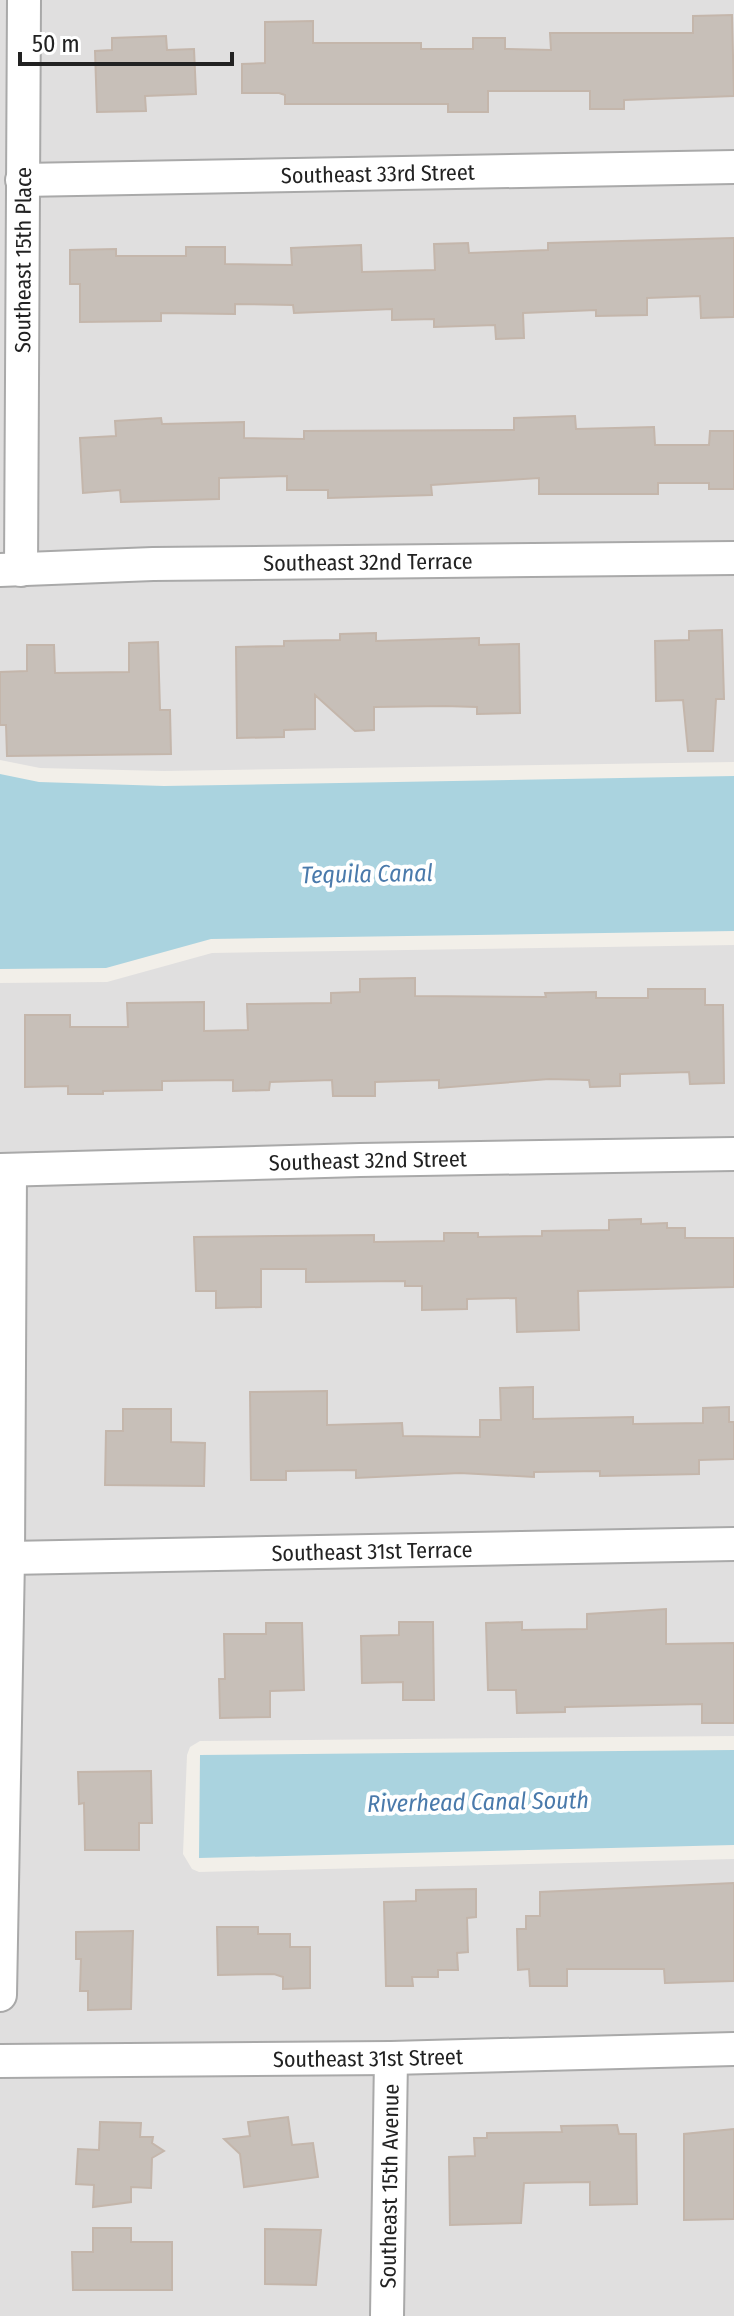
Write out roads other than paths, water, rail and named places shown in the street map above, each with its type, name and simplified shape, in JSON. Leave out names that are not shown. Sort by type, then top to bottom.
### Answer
[{"type":"street","name":"Southeast 15th Place","points":[[10,570],[22,180],[24,0]]},
{"type":"street","name":"Southeast 33rd Street","points":[[22,180],[734,167]]},
{"type":"street","name":"Southeast 32nd Terrace","points":[[10,570],[153,564],[734,558]]},
{"type":"street","name":"Southeast 32nd Street","points":[[5,1170],[235,1162],[734,1154]]},
{"type":"street","points":[[0,1995],[8,1558],[5,1170]]},
{"type":"street","name":"Southeast 31st Terrace","points":[[8,1558],[734,1544]]},
{"type":"street","name":"Southeast 31st Street","points":[[0,2061],[391,2058],[734,2049]]},
{"type":"street","name":"Southeast 15th Avenue","points":[[387,2316],[391,2058]]},
{"type":"water","name":"Tequila Canal","points":[[0,774],[39,782],[164,786],[734,776],[734,931],[211,939],[106,968],[0,969]]},
{"type":"water","name":"Riverhead Canal South","points":[[734,1750],[734,1845],[199,1858],[200,1755]]}]
